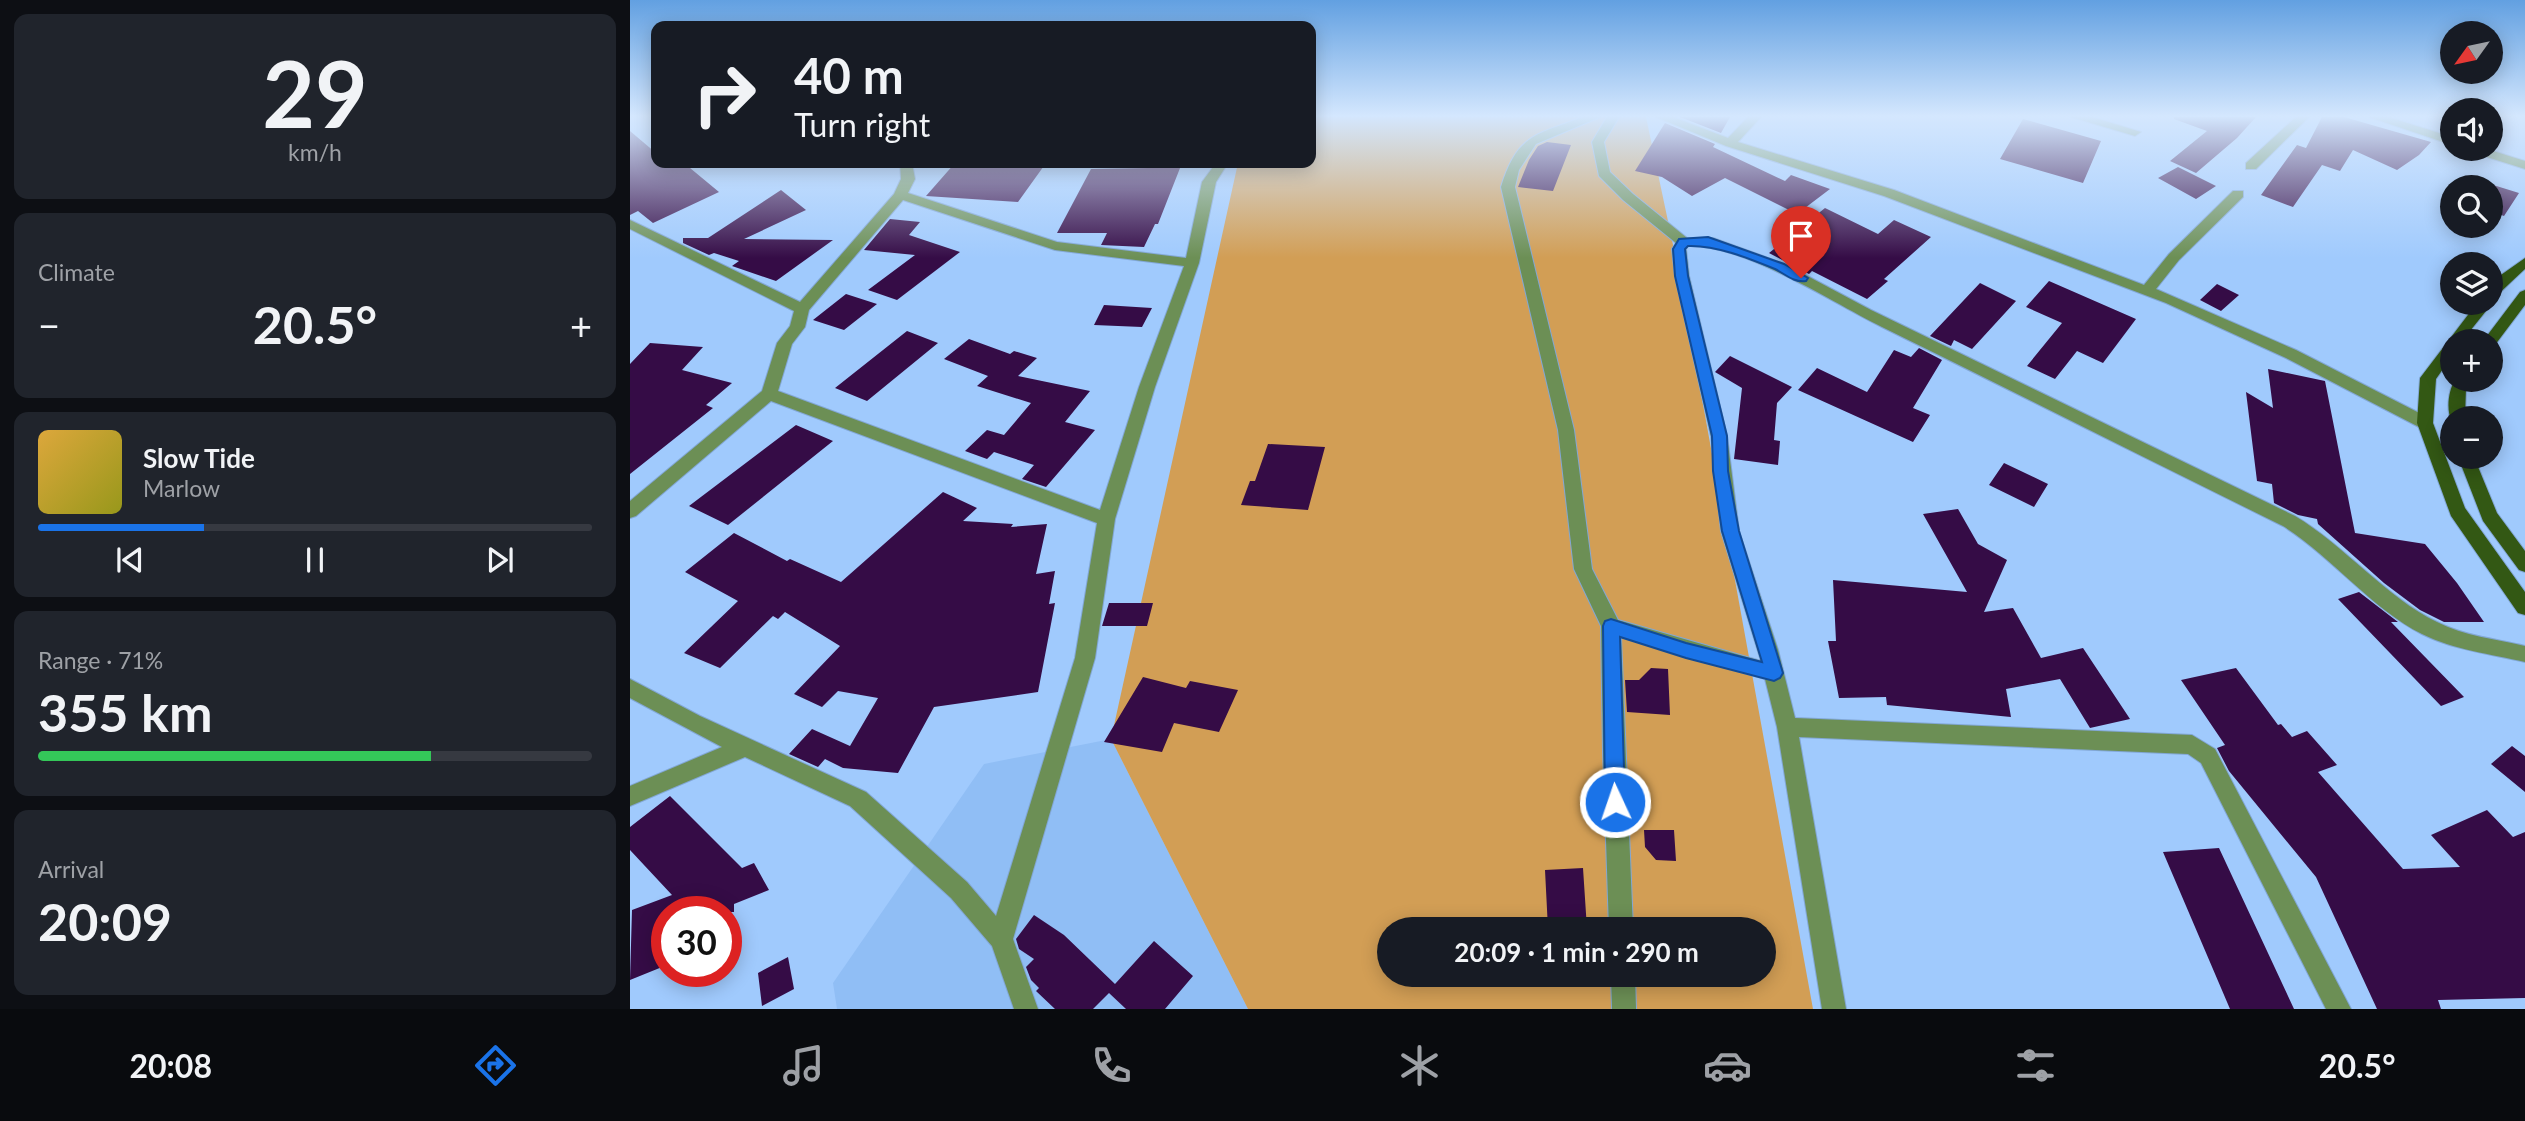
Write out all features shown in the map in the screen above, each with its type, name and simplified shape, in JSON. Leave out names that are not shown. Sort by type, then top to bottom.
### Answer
[{"type":"main road","points":[[2503,280],[2525,262]]},
{"type":"main road","points":[[2499,329],[2525,295]]},
{"type":"main road","points":[[2464,329],[2475,315]]},
{"type":"main road","points":[[2440,361],[2428,378],[2425,423],[2457,511],[2525,607]]},
{"type":"main road","points":[[2471,469],[2489,516],[2525,565]]},
{"type":"street","points":[[1517,164],[1508,187],[1566,430],[1583,569],[1611,626],[1620,917]]},
{"type":"street","points":[[1602,164],[1604,173],[1628,197],[1684,242],[1708,241],[1780,267],[1866,313],[2313,534],[2418,621],[2443,633],[2525,654]]},
{"type":"street","points":[[1799,164],[1889,193],[2147,291],[2291,354],[2425,423]]},
{"type":"street","points":[[630,511],[769,394],[785,343],[797,327],[802,309],[900,195],[908,179],[907,168]]},
{"type":"street","points":[[1001,939],[1085,657],[1106,519],[1147,387],[1192,262],[1209,182],[1219,168]]},
{"type":"street","points":[[2147,291],[2174,257],[2238,194]]},
{"type":"street","points":[[900,195],[1055,246],[1192,262]]},
{"type":"street","points":[[630,224],[802,309]]},
{"type":"street","points":[[1684,242],[1679,249],[1682,276],[1719,436],[1730,531],[1774,673],[1787,727],[1834,1009]]},
{"type":"street","points":[[769,394],[1106,519]]},
{"type":"street","points":[[1611,626],[1686,650],[1774,673]]},
{"type":"street","points":[[630,688],[693,723],[858,799],[959,890],[1001,939],[1026,1009]]},
{"type":"street","points":[[1787,727],[2192,745],[2208,756],[2339,1009]]},
{"type":"street","points":[[630,796],[744,747]]},
{"type":"street","points":[[1624,987],[1625,1009]]},
{"type":"shaded area","points":[[1316,164],[1656,164],[1680,278],[1813,1009],[1248,1009],[1111,739],[1237,168],[1316,168]]},
{"type":"shaded area","points":[[1111,739],[1248,1009],[837,1009],[833,983],[984,764]]},
{"type":"building","points":[[630,164],[651,164],[651,168],[690,168],[719,192],[653,223],[638,211],[630,215]]},
{"type":"building","points":[[1527,164],[1564,164],[1553,191],[1518,187]]},
{"type":"building","points":[[1639,164],[1749,164],[1785,181],[1791,175],[1830,189],[1797,214],[1725,178],[1692,196],[1662,177],[1635,171]]},
{"type":"building","points":[[2018,164],[2091,164],[2083,183]]},
{"type":"building","points":[[2177,164],[2206,164],[2196,173]]},
{"type":"building","points":[[2283,164],[2344,164],[2340,171],[2322,165],[2293,207],[2261,195]]},
{"type":"building","points":[[2384,164],[2406,164],[2397,170]]},
{"type":"building","points":[[2178,167],[2216,186],[2196,199],[2158,178]]},
{"type":"building","points":[[951,168],[1042,168],[1018,202],[926,196]]},
{"type":"building","points":[[1180,168],[1158,224],[1155,224],[1144,247],[1101,245],[1107,233],[1057,233],[1091,169]]},
{"type":"building","points":[[2503,188],[2519,193],[2503,216]]},
{"type":"building","points":[[781,190],[806,210],[744,239],[833,240],[776,281],[732,266],[739,261],[714,253],[709,255],[683,243],[683,238],[708,238]]},
{"type":"building","points":[[1825,208],[1878,234],[1894,220],[1931,237],[1884,279],[1888,281],[1867,299],[1769,253]]},
{"type":"building","points":[[890,219],[920,222],[909,235],[960,252],[897,300],[868,290],[915,255],[864,250]]},
{"type":"building","points":[[2049,281],[2136,319],[2103,363],[2077,351],[2055,379],[2027,366],[2062,323],[2026,307]]},
{"type":"building","points":[[1980,283],[2016,301],[1972,349],[1954,340],[1951,346],[1930,336]]},
{"type":"building","points":[[2217,284],[2239,295],[2221,311],[2200,300]]},
{"type":"building","points":[[846,294],[877,304],[844,330],[813,320]]},
{"type":"building","points":[[1104,305],[1152,308],[1142,327],[1094,325]]},
{"type":"building","points":[[907,331],[938,343],[867,401],[835,388]]},
{"type":"building","points":[[969,339],[1010,354],[1014,351],[1037,358],[1018,376],[1090,391],[1065,422],[1095,430],[1046,487],[1022,479],[1034,465],[994,452],[987,459],[965,451],[987,430],[1004,435],[1031,403],[977,386],[988,376],[944,359]]},
{"type":"building","points":[[650,343],[703,347],[682,370],[732,383],[706,405],[713,408],[630,474],[630,364]]},
{"type":"building","points":[[1919,348],[1942,360],[1913,408],[1930,415],[1913,442],[1798,390],[1817,368],[1867,392],[1894,350],[1911,357]]},
{"type":"building","points":[[1730,356],[1792,387],[1777,403],[1774,440],[1780,441],[1778,465],[1734,459],[1742,388],[1715,372]]},
{"type":"building","points":[[2268,369],[2325,381],[2355,533],[2425,544],[2484,622],[2444,622],[2420,610],[2384,583],[2318,524],[2317,519],[2298,515],[2274,503],[2272,484],[2257,481],[2246,392],[2273,408]]},
{"type":"building","points":[[796,425],[833,441],[728,525],[689,506]]},
{"type":"building","points":[[1268,444],[1325,447],[1308,510],[1241,505],[1250,481],[1255,481]]},
{"type":"building","points":[[2004,463],[2048,484],[2034,507],[1989,485]]},
{"type":"building","points":[[943,492],[977,508],[963,521],[1013,524],[1011,527],[1047,524],[1036,574],[1055,571],[1049,604],[1055,603],[1038,692],[934,707],[898,773],[843,768],[825,759],[818,767],[789,754],[812,729],[850,746],[878,698],[838,691],[822,707],[794,694],[840,646],[785,612],[778,619],[773,616],[720,668],[684,653],[738,601],[685,572],[734,533],[787,561],[790,559],[841,582]]},
{"type":"building","points":[[1958,509],[1978,544],[2007,560],[1984,612],[2013,608],[2041,658],[2083,648],[2130,719],[2090,728],[2060,679],[2006,689],[2011,717],[1887,705],[1886,697],[1839,698],[1828,641],[1836,641],[1833,580],[1967,592],[1923,514]]},
{"type":"building","points":[[2359,592],[2398,622],[2391,622],[2464,697],[2441,706],[2338,599]]},
{"type":"building","points":[[1109,603],[1153,603],[1147,626],[1102,626]]},
{"type":"building","points":[[1651,668],[1668,669],[1670,715],[1627,712],[1625,680],[1639,680]]},
{"type":"building","points":[[2236,668],[2278,725],[2281,724],[2292,737],[2307,731],[2337,765],[2318,772],[2403,869],[2460,867],[2431,835],[2487,810],[2513,837],[2525,832],[2525,998],[2438,1000],[2441,1009],[2377,1009],[2316,877],[2229,771],[2217,748],[2225,745],[2181,680]]},
{"type":"building","points":[[1143,677],[1186,688],[1190,681],[1238,690],[1219,732],[1174,723],[1162,752],[1104,742]]},
{"type":"building","points":[[2512,746],[2525,756],[2525,792],[2491,764]]},
{"type":"building","points":[[670,796],[742,868],[754,863],[769,890],[742,901],[742,896],[669,896],[672,895],[630,850],[630,827]]},
{"type":"building","points":[[1644,830],[1674,830],[1676,861],[1656,860],[1645,847]]},
{"type":"building","points":[[2219,848],[2294,1009],[2230,1009],[2163,852]]},
{"type":"building","points":[[1583,868],[1586,917],[1547,917],[1545,870]]},
{"type":"building","points":[[651,903],[651,971],[630,980],[632,910]]},
{"type":"building","points":[[1034,915],[1064,935],[1115,984],[1154,941],[1193,976],[1165,1009],[1126,1009],[1109,993],[1093,1009],[1055,1009],[1036,991],[1039,988],[1031,980],[1026,967],[1034,959],[1019,949],[1016,939]]},
{"type":"building","points":[[788,957],[794,989],[762,1006],[758,973]]},
{"type":"route","points":[[1615,802],[1611,626],[1686,650],[1774,673],[1730,531],[1719,436],[1682,276],[1679,249],[1684,242],[1708,241],[1780,267],[1801,278]]}]
